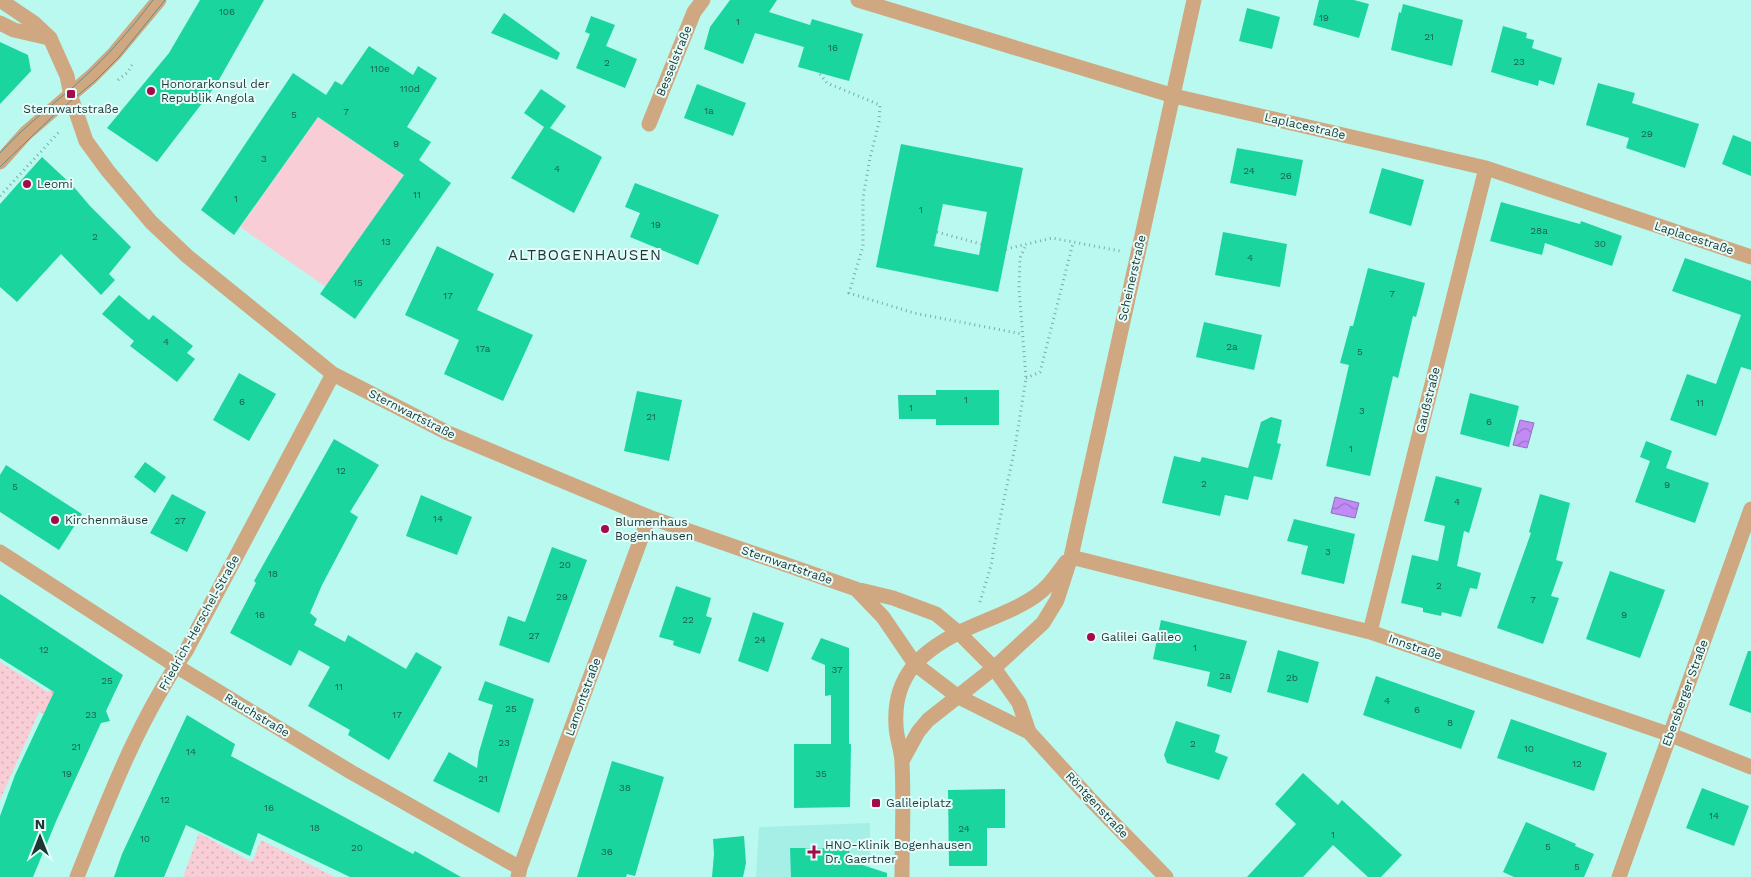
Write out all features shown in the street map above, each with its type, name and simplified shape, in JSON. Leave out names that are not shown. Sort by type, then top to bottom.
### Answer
[{"type":"street","points":[[0,0],[34,23],[50,38]]},
{"type":"street","points":[[0,162],[26,133],[71,95],[114,54],[159,0]]},
{"type":"street","name":"Besselstraße","points":[[650,124],[694,12],[703,0]]},
{"type":"street","name":"Laplacestraße","points":[[858,0],[1174,96],[1486,168],[1751,257]]},
{"type":"street","name":"Scheinerstraße","points":[[1070,557],[1194,0]]},
{"type":"street","points":[[0,23],[14,30],[50,38]]},
{"type":"street","name":"Sternwartstraße","points":[[50,38],[67,76],[86,141],[151,222],[187,256],[333,374],[448,433],[649,517],[856,589],[893,598],[936,614],[959,633]]},
{"type":"street","name":"Gaußstraße","points":[[1370,632],[1486,168]]},
{"type":"street","name":"Friedrich-Herschel-Straße","points":[[77,877],[121,769],[333,374]]},
{"type":"street","name":"Ebersberger Straße","points":[[1618,877],[1751,509]]},
{"type":"street","name":"Lamontstraße","points":[[519,872],[649,517]]},
{"type":"street","name":"Rauchstraße","points":[[0,552],[176,666],[519,872]]},
{"type":"street","points":[[902,877],[902,761],[896,725],[898,694],[905,676],[914,664],[936,646],[959,633],[1022,604],[1047,587],[1070,557]]},
{"type":"street","points":[[902,761],[918,732],[928,720],[994,668],[1043,623],[1057,600],[1070,557]]},
{"type":"street","name":"Innstraße","points":[[1070,557],[1370,632],[1671,734],[1751,767]]},
{"type":"street","name":"Sternwartstraße","points":[[856,589],[883,617],[914,664]]},
{"type":"street","points":[[959,633],[994,668]]},
{"type":"street","points":[[914,664],[957,696]]},
{"type":"street","name":"Röntgenstraße","points":[[994,668],[1019,703],[1030,732],[1091,800],[1166,877]]},
{"type":"street","name":"Röntgenstraße","points":[[957,696],[1030,732]]},
{"type":"path","points":[[820,74],[827,83],[880,105],[879,122],[862,198],[862,246],[849,293],[914,313],[1022,334]]},
{"type":"path","points":[[937,232],[981,244]]},
{"type":"path","points":[[1006,249],[1052,238],[1106,248]]},
{"type":"path","points":[[1026,378],[1040,372],[1073,243]]},
{"type":"path","points":[[959,633],[981,600],[992,562],[1015,447],[1026,378],[1019,288],[1020,258],[1026,245]]},
{"type":"shaded area","points":[[318,117],[404,175],[326,287],[240,227]]},
{"type":"shaded area","points":[[0,662],[48,692],[56,680],[63,685],[50,715],[39,712],[0,800]]},
{"type":"shaded area","name":"HNO-Klinik Bogenhausen Dr. Gaertner","points":[[870,823],[870,877],[756,877],[759,827]]},
{"type":"shaded area","points":[[199,833],[252,862],[261,840],[335,877],[183,877]]},
{"type":"water","points":[[1520,420],[1534,423],[1527,448],[1513,445]]},
{"type":"water","points":[[1335,497],[1359,503],[1355,518],[1331,513]]},
{"type":"building","points":[[200,0],[264,0],[216,85],[157,162],[107,128],[169,53]]},
{"type":"building","points":[[730,0],[777,0],[769,12],[810,25],[812,19],[863,34],[849,81],[798,67],[804,47],[755,33],[743,64],[704,49],[710,27]]},
{"type":"building","points":[[1319,0],[1354,0],[1369,4],[1359,38],[1313,25]]},
{"type":"building","points":[[1403,4],[1463,20],[1452,66],[1391,50],[1399,12],[1401,13]]},
{"type":"building","points":[[1247,8],[1280,17],[1272,49],[1239,41]]},
{"type":"building","points":[[504,13],[560,53],[557,60],[491,33]]},
{"type":"building","points":[[591,16],[615,25],[606,46],[637,59],[625,88],[576,68],[590,34],[585,32]]},
{"type":"building","points":[[1503,26],[1527,33],[1526,38],[1534,40],[1532,48],[1562,58],[1554,85],[1539,80],[1538,86],[1491,72]]},
{"type":"building","points":[[0,42],[28,55],[31,71],[0,104]]},
{"type":"building","points":[[369,46],[413,75],[418,66],[437,78],[407,127],[431,142],[419,160],[451,183],[355,319],[320,294],[404,175],[318,117],[234,235],[201,210],[293,73],[326,95],[335,81],[342,85]]},
{"type":"building","points":[[1598,83],[1635,93],[1632,103],[1699,124],[1685,168],[1626,148],[1629,138],[1586,125]]},
{"type":"building","points":[[697,84],[746,103],[733,136],[684,118]]},
{"type":"building","points":[[541,89],[566,106],[550,128],[602,157],[574,213],[511,178],[544,127],[524,113]]},
{"type":"building","points":[[1733,135],[1751,142],[1751,176],[1722,164]]},
{"type":"building","points":[[901,144],[1023,168],[998,292],[876,267]],"holes":[[[943,204],[987,212],[979,255],[934,246]]]},
{"type":"building","points":[[1237,148],[1303,160],[1296,196],[1230,183]]},
{"type":"building","points":[[42,157],[73,186],[131,247],[109,274],[115,280],[101,295],[61,254],[17,302],[0,287],[0,204]]},
{"type":"building","points":[[1382,168],[1424,180],[1411,226],[1369,213]]},
{"type":"building","points":[[635,183],[719,215],[698,265],[630,237],[640,213],[625,207]]},
{"type":"building","points":[[1501,202],[1580,224],[1581,221],[1622,236],[1612,266],[1545,243],[1542,255],[1490,241]]},
{"type":"building","points":[[1223,232],[1287,244],[1280,287],[1215,275]]},
{"type":"building","points":[[437,246],[494,274],[477,310],[533,335],[503,401],[444,374],[459,340],[405,315]]},
{"type":"building","points":[[1685,258],[1751,281],[1751,370],[1741,367],[1716,436],[1670,420],[1687,374],[1716,384],[1741,315],[1672,291]]},
{"type":"building","points":[[1368,268],[1425,283],[1416,317],[1413,316],[1398,378],[1393,376],[1370,476],[1326,466],[1349,365],[1340,363],[1350,326],[1353,326]]},
{"type":"building","points":[[119,295],[149,320],[153,315],[193,346],[187,353],[195,359],[177,382],[130,346],[134,341],[102,314]]},
{"type":"building","points":[[1204,322],[1262,335],[1254,370],[1196,357]]},
{"type":"building","points":[[239,373],[276,394],[249,441],[213,420]]},
{"type":"building","points":[[936,390],[999,390],[999,425],[936,425],[936,419],[899,419],[898,395],[936,395]]},
{"type":"building","points":[[637,391],[682,400],[669,461],[624,451]]},
{"type":"building","points":[[1470,393],[1519,406],[1509,447],[1460,434]]},
{"type":"building","points":[[1271,417],[1282,420],[1277,443],[1281,444],[1272,480],[1254,476],[1248,500],[1225,495],[1220,516],[1162,503],[1174,456],[1200,462],[1202,457],[1248,468],[1261,422]]},
{"type":"building","points":[[334,439],[379,465],[350,512],[358,517],[322,585],[310,613],[317,619],[314,625],[345,642],[348,635],[406,669],[416,652],[442,667],[389,760],[348,735],[350,730],[308,706],[330,667],[299,650],[291,666],[230,633],[256,583],[254,581]]},
{"type":"building","points":[[1646,441],[1672,451],[1666,468],[1709,483],[1695,523],[1635,502],[1650,461],[1640,457]]},
{"type":"building","points":[[145,462],[166,477],[155,493],[134,477]]},
{"type":"building","points":[[6,465],[82,514],[59,550],[0,512],[0,475]]},
{"type":"building","points":[[1436,476],[1482,488],[1469,533],[1464,531],[1457,566],[1481,573],[1477,589],[1470,588],[1461,617],[1442,612],[1441,616],[1423,612],[1423,608],[1401,603],[1412,555],[1438,561],[1445,526],[1424,521]]},
{"type":"building","points":[[172,494],[206,512],[187,552],[150,533]]},
{"type":"building","points":[[1540,494],[1570,503],[1556,560],[1563,562],[1551,596],[1559,598],[1543,644],[1497,628],[1531,533],[1529,532]]},
{"type":"building","points":[[421,495],[472,517],[457,555],[406,536]]},
{"type":"building","points":[[1294,519],[1355,534],[1344,584],[1301,574],[1308,546],[1287,541]]},
{"type":"building","points":[[552,547],[587,560],[549,663],[499,645],[508,616],[525,622]]},
{"type":"building","points":[[1610,571],[1665,590],[1640,658],[1586,639]]},
{"type":"building","points":[[676,586],[711,598],[706,616],[712,618],[700,654],[673,645],[674,641],[659,637]]},
{"type":"building","points":[[0,594],[123,675],[106,711],[110,721],[101,723],[33,877],[0,877],[0,816],[15,775],[54,692],[0,658]]},
{"type":"building","points":[[753,612],[784,623],[768,672],[738,661]]},
{"type":"building","points":[[1161,620],[1247,641],[1231,693],[1207,686],[1210,672],[1153,659]]},
{"type":"building","points":[[821,638],[849,648],[850,807],[794,808],[794,744],[831,744],[831,695],[825,696],[825,665],[811,659]]},
{"type":"building","points":[[1278,650],[1319,662],[1308,703],[1267,692]]},
{"type":"building","points":[[1748,651],[1751,651],[1751,713],[1729,705]]},
{"type":"building","points":[[1376,676],[1475,711],[1461,749],[1363,715]]},
{"type":"building","points":[[485,681],[534,699],[499,813],[433,781],[449,752],[477,768],[479,752],[493,705],[478,700]]},
{"type":"building","points":[[187,715],[235,744],[231,756],[413,854],[415,851],[461,877],[350,877],[258,833],[250,856],[186,825],[164,877],[114,877],[122,854]]},
{"type":"building","points":[[1511,719],[1607,753],[1594,791],[1497,758]]},
{"type":"building","points":[[1176,721],[1220,735],[1215,752],[1228,757],[1219,780],[1167,763],[1164,755]]},
{"type":"building","points":[[612,761],[664,777],[635,876],[627,874],[626,877],[577,877]]},
{"type":"building","points":[[1303,773],[1338,805],[1342,800],[1402,855],[1381,877],[1368,877],[1333,845],[1303,877],[1247,877],[1296,824],[1275,804]]},
{"type":"building","points":[[1702,788],[1749,806],[1734,846],[1686,828]]},
{"type":"building","points":[[1005,789],[1005,828],[987,828],[987,866],[949,866],[948,790]]},
{"type":"building","points":[[1526,822],[1594,854],[1584,877],[1514,877],[1503,872]]},
{"type":"building","points":[[744,836],[746,863],[743,877],[712,877],[713,839]]},
{"type":"building","points":[[790,848],[849,848],[850,861],[887,873],[887,877],[791,877]]},
{"type":"tram line","points":[[0,153],[26,127],[94,68],[125,35],[153,0]]},
{"type":"tram line","points":[[0,167],[54,115],[95,81],[119,57],[165,0]]},
{"type":"place","name":"Honorarkonsul der Republik Angola","points":[[151,91]]},
{"type":"place","name":"Sternwartstraße","points":[[71,94]]},
{"type":"place","name":"Leomi","points":[[27,184]]},
{"type":"place","name":"Kirchenmäuse","points":[[55,520]]},
{"type":"place","name":"Blumenhaus Bogenhausen","points":[[605,529]]},
{"type":"place","name":"Galilei Galileo","points":[[1091,637]]},
{"type":"place","name":"Galileiplatz","points":[[876,803]]},
{"type":"place","name":"HNO-Klinik Bogenhausen Dr. Gaertner","points":[[814,852]]},
{"type":"district","name":"ALTBOGENHAUSEN","points":[[585,255]]}]
